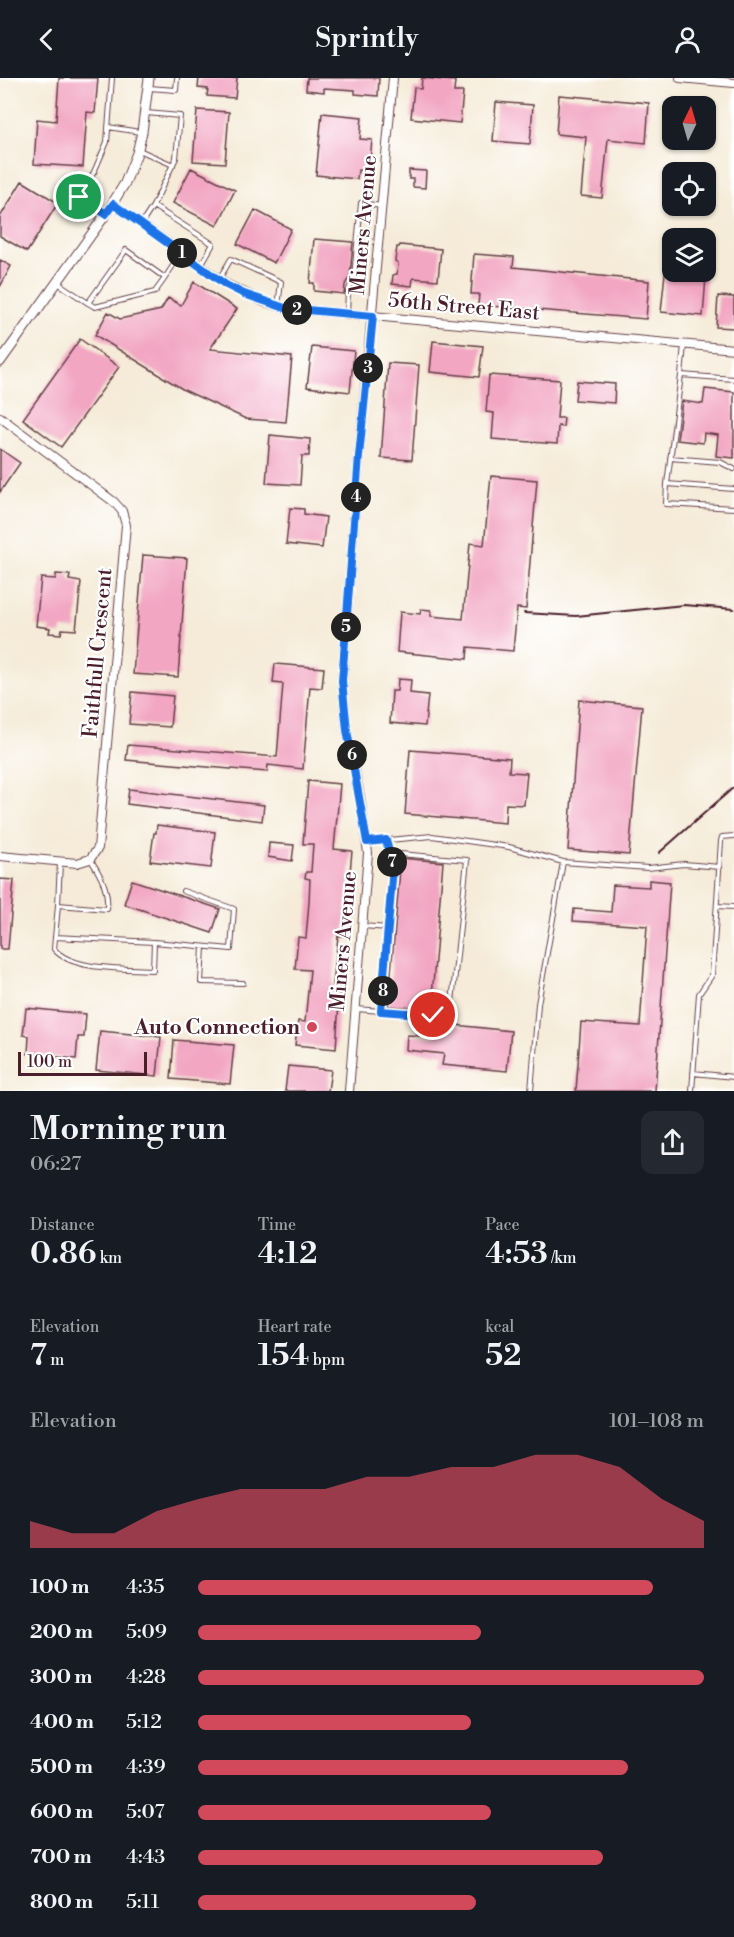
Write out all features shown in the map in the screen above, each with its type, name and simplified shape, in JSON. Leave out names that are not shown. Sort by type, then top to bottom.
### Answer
[{"type":"street","name":"Miners Avenue","points":[[349,1091],[368,853],[347,730],[342,681],[359,456],[393,78]]},
{"type":"street","points":[[680,78],[734,83]]},
{"type":"street","points":[[0,362],[113,204],[125,183],[138,150],[146,113],[148,83]]},
{"type":"street","name":"56th Street East","points":[[113,204],[219,280],[244,294],[278,306],[307,311],[734,349]]},
{"type":"street","name":"Faithfull Crescent","points":[[0,417],[114,502],[125,518],[98,848],[90,859]]},
{"type":"street","points":[[0,856],[77,863],[90,859]]},
{"type":"lane","points":[[106,214],[79,197],[107,142],[112,78]]},
{"type":"lane","points":[[148,83],[176,90],[177,78]]},
{"type":"lane","points":[[142,223],[153,206],[176,158],[180,116],[146,113]]},
{"type":"lane","points":[[108,127],[142,132]]},
{"type":"lane","points":[[138,150],[173,165]]},
{"type":"lane","points":[[346,313],[348,292],[354,277],[361,204],[382,206]]},
{"type":"lane","points":[[153,206],[213,244],[201,265]]},
{"type":"lane","points":[[88,303],[126,250],[165,278]]},
{"type":"lane","points":[[58,282],[95,307],[155,292],[182,252]]},
{"type":"lane","points":[[219,280],[231,259],[281,282],[278,306]]},
{"type":"lane","points":[[684,345],[666,504],[734,508]]},
{"type":"lane","points":[[681,375],[734,379]]},
{"type":"lane","points":[[670,458],[720,462],[734,469]]},
{"type":"lane","points":[[667,484],[734,489]]},
{"type":"lane","points":[[367,842],[432,836],[509,847],[563,862],[648,868],[684,864],[720,867]]},
{"type":"lane","points":[[692,1091],[699,994],[712,975],[722,837],[734,836]]},
{"type":"lane","points":[[381,1011],[393,867],[386,840]]},
{"type":"lane","points":[[356,1009],[433,1015],[451,1012],[467,860],[389,853]]},
{"type":"lane","points":[[58,905],[107,909],[108,898],[102,878],[90,859]]},
{"type":"lane","points":[[60,862],[54,949],[68,960],[95,966],[153,970],[154,942]]},
{"type":"lane","points":[[531,1091],[538,1004],[563,862]]},
{"type":"lane","points":[[55,937],[231,949],[234,909],[183,891]]},
{"type":"lane","points":[[717,906],[734,907]]},
{"type":"lane","points":[[362,926],[388,928]]},
{"type":"lane","points":[[203,947],[201,982],[243,983]]},
{"type":"lane","points":[[693,1073],[734,1077]]},
{"type":"building","points":[[59,78],[98,78],[95,113],[87,112],[83,167],[34,164],[37,119],[56,121]]},
{"type":"building","points":[[199,78],[237,78],[235,98],[207,96],[208,89],[198,88]]},
{"type":"building","points":[[307,78],[379,78],[378,96],[355,94],[355,90],[324,88],[324,92],[306,90]]},
{"type":"building","points":[[422,78],[455,81],[454,92],[463,92],[460,123],[411,118],[414,88],[421,89]]},
{"type":"building","points":[[559,95],[649,103],[646,143],[608,139],[602,198],[581,196],[586,137],[556,134]]},
{"type":"building","points":[[496,102],[533,105],[530,144],[493,141]]},
{"type":"building","points":[[197,110],[229,112],[225,163],[193,161]]},
{"type":"building","points":[[322,113],[362,117],[360,139],[372,140],[369,171],[358,170],[357,179],[316,175]]},
{"type":"building","points":[[191,168],[235,190],[217,226],[173,203]]},
{"type":"building","points":[[409,170],[426,171],[425,188],[413,187],[413,179],[409,179]]},
{"type":"building","points":[[22,181],[58,203],[27,252],[0,236],[0,217]]},
{"type":"building","points":[[255,210],[291,229],[274,263],[237,244]]},
{"type":"building","points":[[314,239],[353,242],[350,276],[345,285],[344,294],[314,291],[314,283],[310,283]]},
{"type":"building","points":[[400,245],[441,249],[438,280],[413,278],[412,286],[392,284],[393,275],[397,274],[398,263],[395,261],[397,247]]},
{"type":"building","points":[[474,254],[514,257],[513,267],[649,281],[646,319],[478,305],[479,294],[471,294]]},
{"type":"building","points":[[0,260],[11,266],[0,287]]},
{"type":"building","points":[[194,282],[237,309],[210,349],[292,357],[286,422],[246,419],[184,390],[95,335],[108,312],[120,319],[161,310],[168,298],[181,305]]},
{"type":"building","points":[[664,282],[706,282],[703,316],[661,312]]},
{"type":"building","points":[[718,296],[734,297],[734,328],[716,327]]},
{"type":"building","points":[[80,339],[119,367],[61,447],[23,419]]},
{"type":"building","points":[[433,341],[483,346],[479,377],[430,372]]},
{"type":"building","points":[[312,347],[354,351],[350,392],[307,387]]},
{"type":"building","points":[[388,363],[419,365],[412,460],[381,458]]},
{"type":"building","points":[[489,375],[560,380],[557,418],[564,418],[563,427],[558,426],[557,444],[492,439],[494,413],[486,412]]},
{"type":"building","points":[[577,381],[615,384],[614,403],[575,400]]},
{"type":"building","points":[[705,389],[734,392],[734,458],[716,456],[718,435],[704,433],[703,443],[677,440],[682,401],[703,404]]},
{"type":"building","points":[[270,435],[310,439],[309,456],[302,456],[300,485],[266,483]]},
{"type":"building","points":[[0,449],[20,463],[0,492]]},
{"type":"building","points":[[491,476],[537,480],[526,609],[517,608],[513,651],[468,647],[467,659],[397,652],[400,612],[420,614],[421,609],[431,610],[431,616],[463,619],[470,543],[484,545]]},
{"type":"building","points":[[290,508],[304,509],[304,514],[326,517],[322,548],[286,544]]},
{"type":"building","points":[[143,555],[187,558],[178,677],[133,674]]},
{"type":"building","points":[[56,574],[70,575],[69,580],[81,582],[76,630],[62,629],[61,634],[49,633],[50,628],[36,626],[41,578],[56,579]]},
{"type":"building","points":[[275,664],[324,668],[322,688],[310,687],[303,769],[268,765],[267,772],[126,760],[128,745],[277,757],[283,684],[273,683]]},
{"type":"building","points":[[398,679],[411,680],[410,693],[428,695],[425,726],[390,723],[392,691],[397,691]]},
{"type":"building","points":[[132,692],[173,696],[170,727],[129,724]]},
{"type":"building","points":[[579,700],[642,706],[629,855],[568,850]]},
{"type":"building","points":[[410,750],[510,758],[509,772],[527,773],[524,805],[506,804],[505,823],[405,814]]},
{"type":"building","points":[[308,781],[340,784],[334,849],[352,851],[344,936],[338,936],[333,985],[340,986],[336,1049],[295,1045],[298,1021],[305,1022],[310,970],[295,969],[298,937],[306,938],[309,902],[310,879],[305,878],[306,872],[311,872],[313,844],[303,844]]},
{"type":"building","points":[[129,789],[264,805],[262,821],[127,804]]},
{"type":"building","points":[[157,825],[215,832],[211,868],[150,861]]},
{"type":"building","points":[[269,843],[294,845],[292,861],[268,857]]},
{"type":"building","points":[[401,858],[443,862],[431,1009],[388,1006]]},
{"type":"building","points":[[0,879],[14,880],[8,949],[0,949]]},
{"type":"building","points":[[132,880],[220,909],[212,933],[124,904]]},
{"type":"building","points":[[649,880],[670,882],[655,1091],[576,1091],[581,1022],[640,1026],[647,926],[573,921],[574,909],[611,912],[613,885],[649,887]]},
{"type":"building","points":[[26,1008],[86,1014],[84,1037],[78,1037],[76,1059],[28,1054],[29,1036],[23,1035]]},
{"type":"building","points":[[436,1023],[511,1031],[507,1071],[442,1065],[444,1054],[406,1050],[407,1035],[435,1037]]},
{"type":"building","points":[[100,1031],[161,1037],[157,1076],[96,1070]]},
{"type":"building","points":[[174,1040],[234,1045],[230,1084],[171,1079]]},
{"type":"building","points":[[288,1066],[331,1070],[328,1091],[285,1091]]},
{"type":"railway","points":[[524,613],[576,616],[684,605],[734,609]]},
{"type":"railway","points":[[659,853],[734,787]]},
{"type":"place","name":"Auto Connection","points":[[312,1027]]},
{"type":"route","points":[[79,197],[106,214],[113,204],[226,285],[244,294],[285,308],[373,316],[359,456],[342,681],[347,730],[367,842],[386,840],[393,867],[381,1011],[433,1015]]}]
